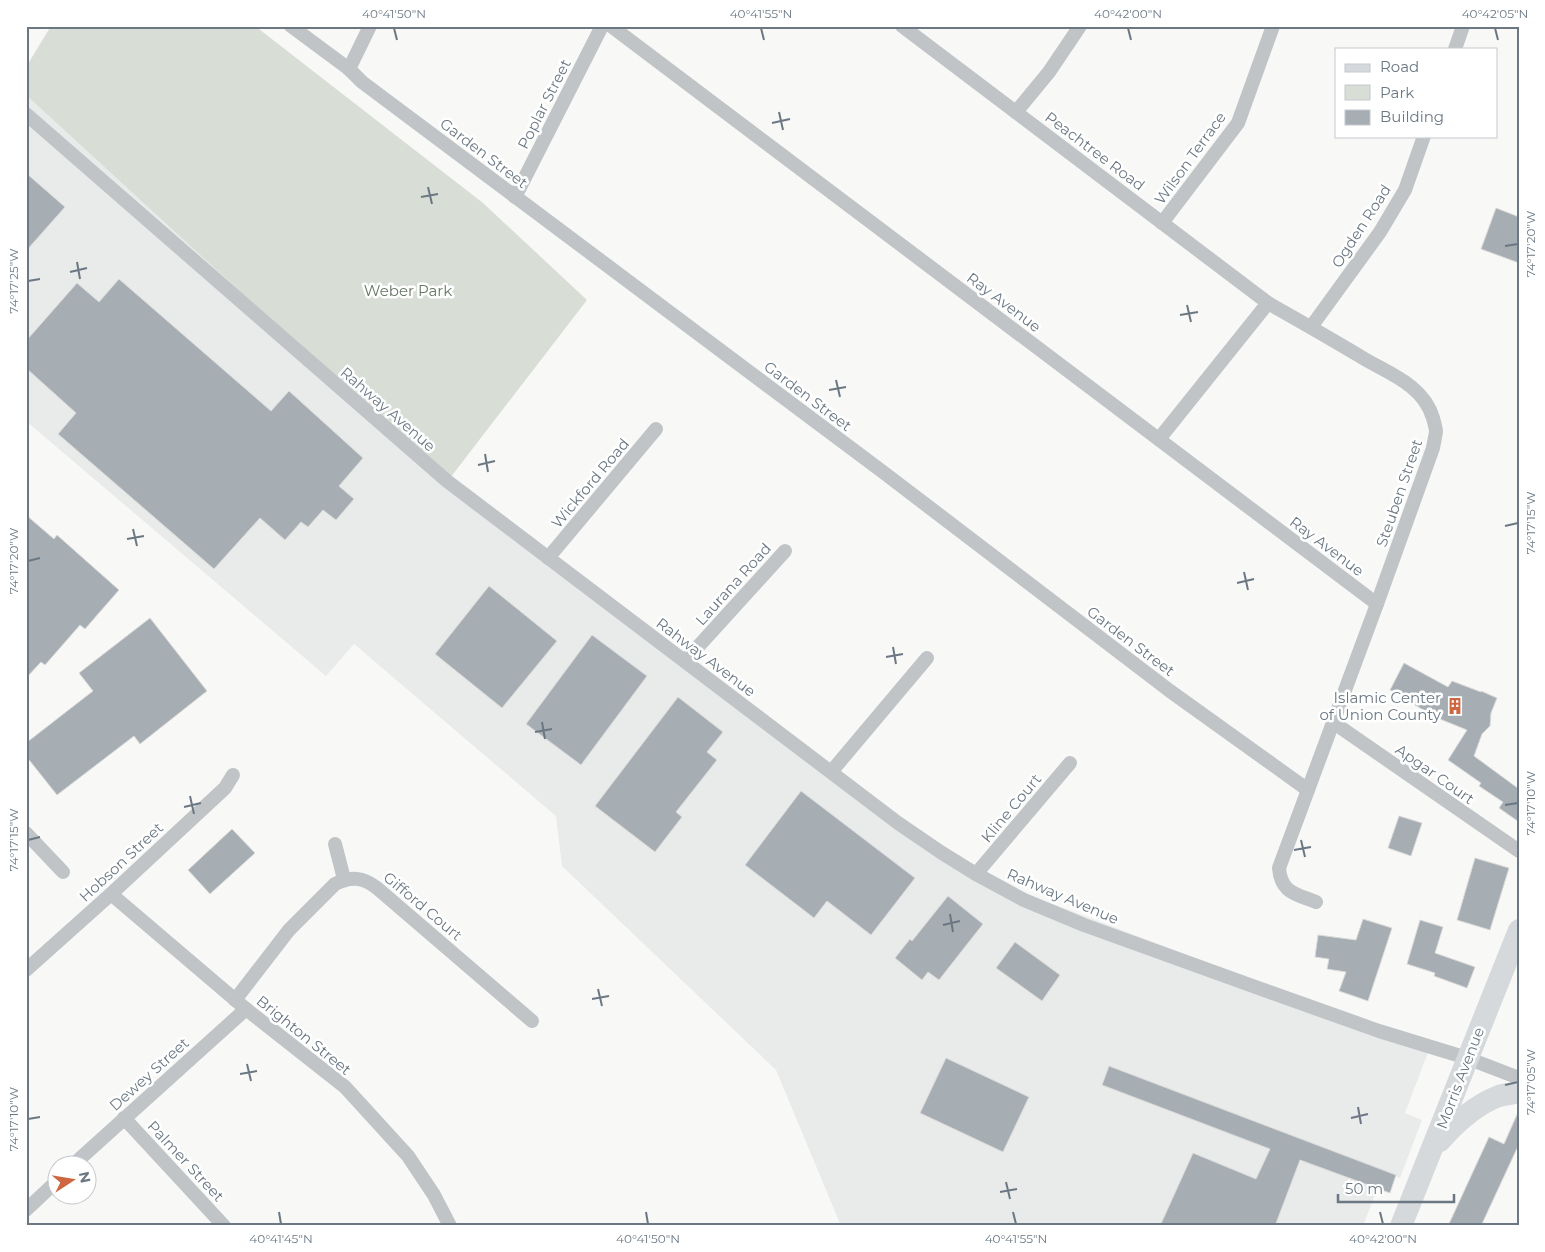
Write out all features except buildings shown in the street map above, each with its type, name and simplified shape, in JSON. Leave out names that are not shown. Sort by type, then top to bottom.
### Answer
[{"type":"main road","name":"Morris Avenue","points":[[1401,1226],[1519,930]]},
{"type":"main road","points":[[1433,1149],[1450,1128],[1471,1112],[1500,1096],[1519,1092]]},
{"type":"street","name":"Garden Street","points":[[291,26],[348,69],[362,82],[876,466],[1170,691],[1308,790]]},
{"type":"street","points":[[348,69],[370,26]]},
{"type":"street","name":"Poplar Street","points":[[515,197],[602,26]]},
{"type":"street","name":"Ray Avenue","points":[[611,26],[1377,604]]},
{"type":"street","name":"Peachtree Road","points":[[902,26],[1268,303],[1311,327]]},
{"type":"street","points":[[1016,112],[1049,72],[1080,26]]},
{"type":"street","name":"Wilson Terrace","points":[[1162,223],[1238,123],[1273,26]]},
{"type":"street","points":[[1455,48],[1463,26]]},
{"type":"street","name":"Rahway Avenue","points":[[26,114],[447,481],[898,823],[942,854],[1024,900],[1084,925],[1360,1024],[1467,1058],[1519,1078]]},
{"type":"street","name":"Ogden Road","points":[[1311,327],[1380,232],[1405,190],[1423,138]]},
{"type":"street","points":[[1159,439],[1268,303]]},
{"type":"street","name":"Steuben Street","points":[[1311,327],[1408,384],[1423,399],[1431,413],[1436,430],[1433,448],[1334,723],[1279,868],[1280,878],[1285,888],[1316,902]]},
{"type":"street","name":"Wickford Road","points":[[548,558],[656,429]]},
{"type":"street","name":"Laurana Road","points":[[684,661],[785,551]]},
{"type":"street","points":[[831,772],[927,658]]},
{"type":"street","name":"Apgar Court","points":[[1334,723],[1519,851]]},
{"type":"street","name":"Kline Court","points":[[976,874],[1070,763]]},
{"type":"street","name":"Hobson Street","points":[[26,970],[225,788],[233,775]]},
{"type":"street","points":[[26,833],[63,872]]},
{"type":"street","points":[[235,1000],[290,930],[335,884],[344,879],[335,844]]},
{"type":"street","name":"Gifford Court","points":[[344,879],[363,879],[370,882],[532,1021]]},
{"type":"street","name":"Brighton Street","points":[[111,894],[235,1000],[344,1088],[408,1156],[434,1195],[450,1226]]},
{"type":"street","name":"Dewey Street","points":[[85,1154],[246,1009]]},
{"type":"street","name":"Palmer Street","points":[[124,1118],[224,1226]]},
{"type":"street","points":[[26,1210],[48,1189]]},
{"type":"shaded area","points":[[26,95],[447,482],[958,868],[1430,1047],[1405,1113],[1422,1120],[1400,1178],[1384,1171],[1363,1226],[841,1226],[776,1070],[562,866],[556,816],[354,644],[326,676],[26,421]]},
{"type":"green space","name":"Weber Park","points":[[51,26],[255,26],[483,203],[587,300],[447,482],[26,95],[26,67]]},
{"type":"place","name":"Islamic Center of Union County","points":[[1455,706]]}]
